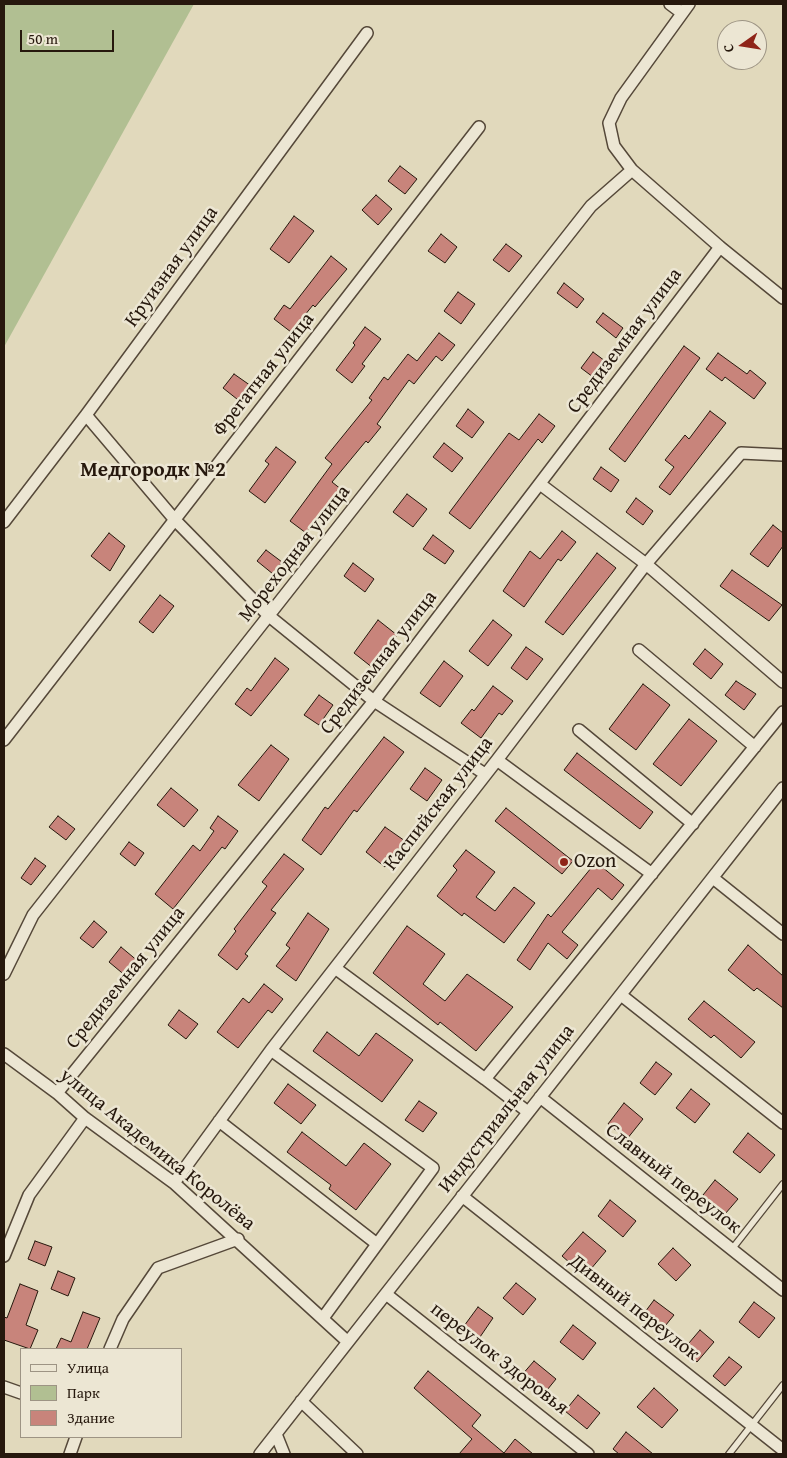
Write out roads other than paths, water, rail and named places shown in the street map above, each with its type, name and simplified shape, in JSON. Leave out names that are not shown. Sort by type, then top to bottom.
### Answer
[{"type":"street","points":[[670,4],[685,8],[621,98],[609,123],[614,146],[632,170],[720,247],[783,298]]},
{"type":"street","name":"Круизная улица","points":[[4,522],[86,415],[367,33]]},
{"type":"street","name":"Фрегатная улица","points":[[4,740],[479,127]]},
{"type":"street","name":"Мореходная улица","points":[[4,974],[33,915],[591,206],[632,170]]},
{"type":"street","name":"Средиземная улица","points":[[57,1093],[374,701],[720,247]]},
{"type":"street","points":[[86,415],[175,520],[269,616],[374,701],[486,774]]},
{"type":"street","name":"Каспийская улица","points":[[174,1183],[272,1050],[646,564],[740,453],[783,455]]},
{"type":"street","points":[[540,484],[646,564],[783,682]]},
{"type":"street","points":[[640,650],[755,747]]},
{"type":"street","points":[[485,1079],[783,712]]},
{"type":"street","points":[[579,730],[693,824]]},
{"type":"street","points":[[497,760],[652,874]]},
{"type":"street","name":"Индустриальная улица","points":[[260,1454],[783,788]]},
{"type":"street","points":[[712,878],[783,934]]},
{"type":"street","points":[[335,968],[528,1112]]},
{"type":"street","points":[[621,995],[783,1123]]},
{"type":"street","points":[[272,1050],[433,1168],[323,1318]]},
{"type":"street","name":"улица Академика Королёва","points":[[4,1054],[57,1093],[85,1118],[174,1183],[238,1239],[348,1342]]},
{"type":"street","name":"Славный переулок","points":[[540,1097],[783,1290]]},
{"type":"street","points":[[4,1256],[28,1195],[85,1118]]},
{"type":"street","points":[[219,1121],[377,1244]]},
{"type":"street","name":"Дивный переулок","points":[[462,1196],[783,1450]]},
{"type":"street","points":[[110,1348],[123,1319],[158,1268],[238,1239]]},
{"type":"street","name":"переулок Здоровья","points":[[386,1294],[588,1454]]},
{"type":"street","points":[[4,1387],[20,1393]]},
{"type":"street","points":[[301,1401],[357,1454]]},
{"type":"street","points":[[276,1434],[284,1454]]},
{"type":"street","points":[[70,1454],[76,1438]]},
{"type":"lane","points":[[732,1249],[783,1184]]},
{"type":"lane","points":[[729,1454],[783,1385]]},
{"type":"place","name":"Ozon","points":[[564,862]]},
{"type":"district","name":"Медгородк №2","points":[[153,471]]}]
